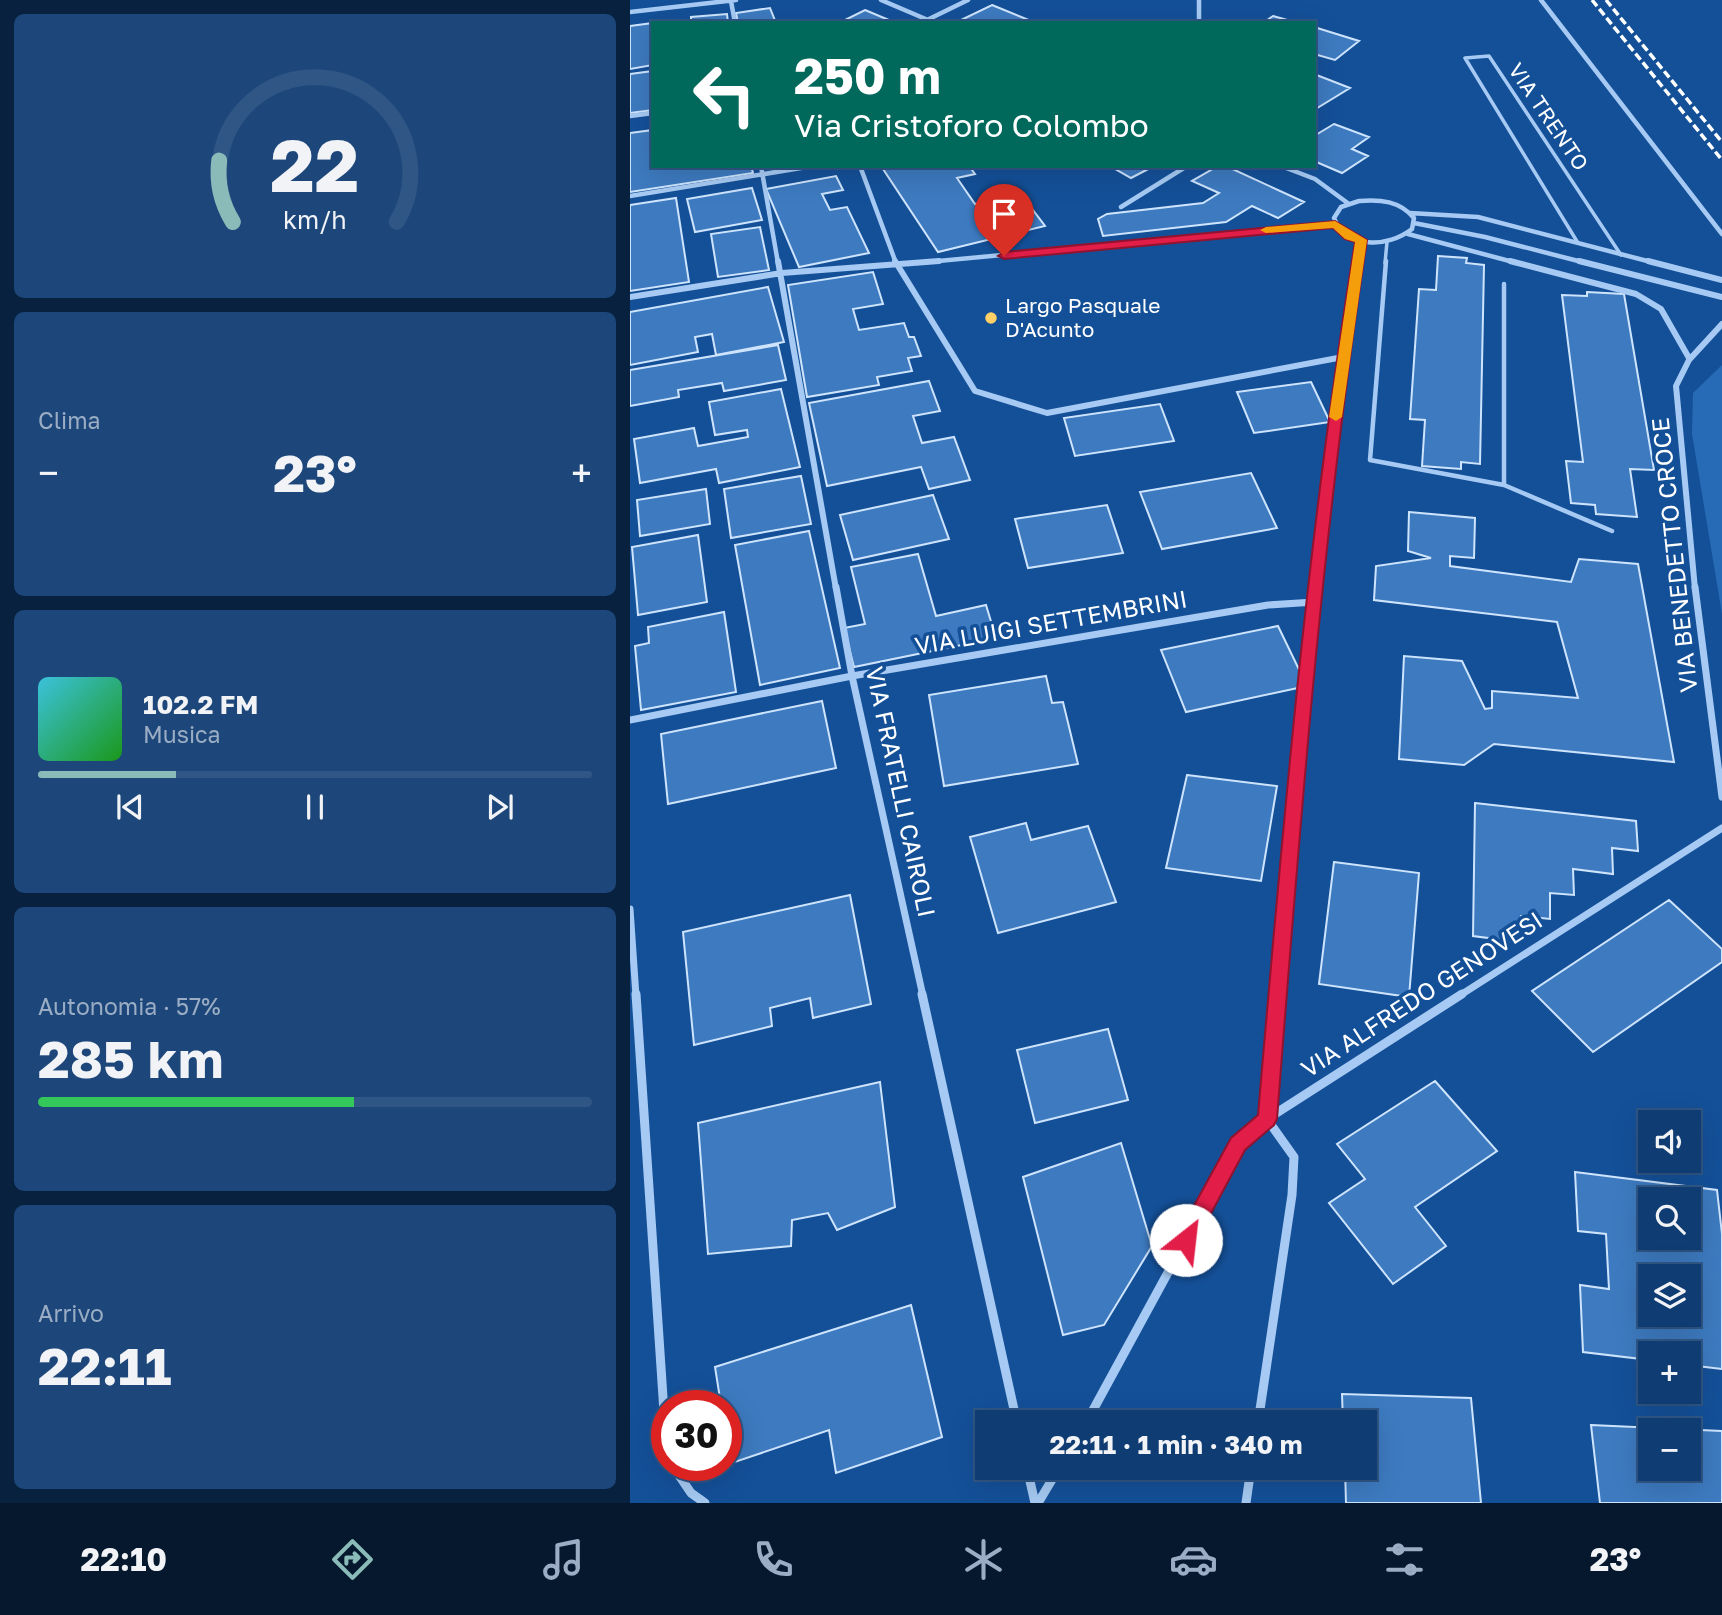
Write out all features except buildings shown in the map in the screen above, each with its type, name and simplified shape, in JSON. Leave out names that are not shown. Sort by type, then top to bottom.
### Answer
[{"type":"street","points":[[630,12],[733,0],[735,21]]},
{"type":"street","points":[[881,0],[927,20],[968,0]]},
{"type":"street","points":[[1199,0],[1199,21]]},
{"type":"street","points":[[1541,0],[1722,234]]},
{"type":"street","points":[[630,116],[651,113]]},
{"type":"street","name":"VIA FRATELLI CAIROLI","points":[[761,168],[852,676],[1014,1410]]},
{"type":"street","points":[[630,196],[803,168]]},
{"type":"street","points":[[861,168],[896,264],[975,391],[1047,413],[1342,358]]},
{"type":"street","points":[[1121,207],[1184,168]]},
{"type":"street","points":[[1287,168],[1315,179],[1349,204]]},
{"type":"street","points":[[1335,224],[1336,213],[1349,204],[1383,201],[1394,203],[1410,213],[1479,217],[1722,280]]},
{"type":"street","points":[[1410,213],[1414,223]]},
{"type":"street","points":[[1408,234],[1414,223]]},
{"type":"street","points":[[1414,223],[1485,237],[1722,297]]},
{"type":"street","points":[[630,296],[782,273],[977,258],[1335,224],[1349,236],[1361,240],[1387,242],[1408,234],[1636,294],[1661,309],[1689,358]]},
{"type":"street","points":[[1260,1410],[1292,1195],[1294,1157],[1267,1119],[1289,853],[1342,358],[1361,240]]},
{"type":"street","name":"VIA BENEDETTO CROCE","points":[[1722,324],[1689,358],[1680,372],[1676,386],[1693,574],[1722,797]]},
{"type":"street","name":"VIA LUIGI SETTEMBRINI","points":[[630,720],[852,676],[1268,605],[1315,602]]},
{"type":"street","name":"VIA ALFREDO GENOVESI","points":[[1093,1410],[1238,1144],[1267,1119],[1722,828]]},
{"type":"street","points":[[630,909],[662,1390]]},
{"type":"street","points":[[1030,1480],[1037,1503]]},
{"type":"street","points":[[1037,1503],[1051,1480]]},
{"type":"street","points":[[1246,1503],[1249,1480]]},
{"type":"street","points":[[683,1481],[691,1493],[705,1503]]},
{"type":"lane","name":"VIA TRENTO","points":[[1578,243],[1465,58],[1489,56],[1621,255]]},
{"type":"lane","points":[[1387,242],[1370,460],[1504,485],[1612,531]]},
{"type":"lane","points":[[1504,284],[1504,485]]},
{"type":"shaded area","points":[[1722,365],[1722,614],[1692,434],[1693,393]]},
{"type":"railway","points":[[1592,0],[1722,160]]},
{"type":"railway","points":[[1606,0],[1722,142]]},
{"type":"slow traffic","points":[[1266,230],[1335,224],[1340,231],[1361,240],[1342,358],[1336,417]]},
{"type":"place","name":"Largo Pasquale D'Acunto","points":[[991,318]]},
{"type":"route","points":[[1004,256],[1335,224],[1340,231],[1361,240],[1342,358],[1315,602],[1289,853],[1267,1119],[1238,1144],[1186,1240]]}]
